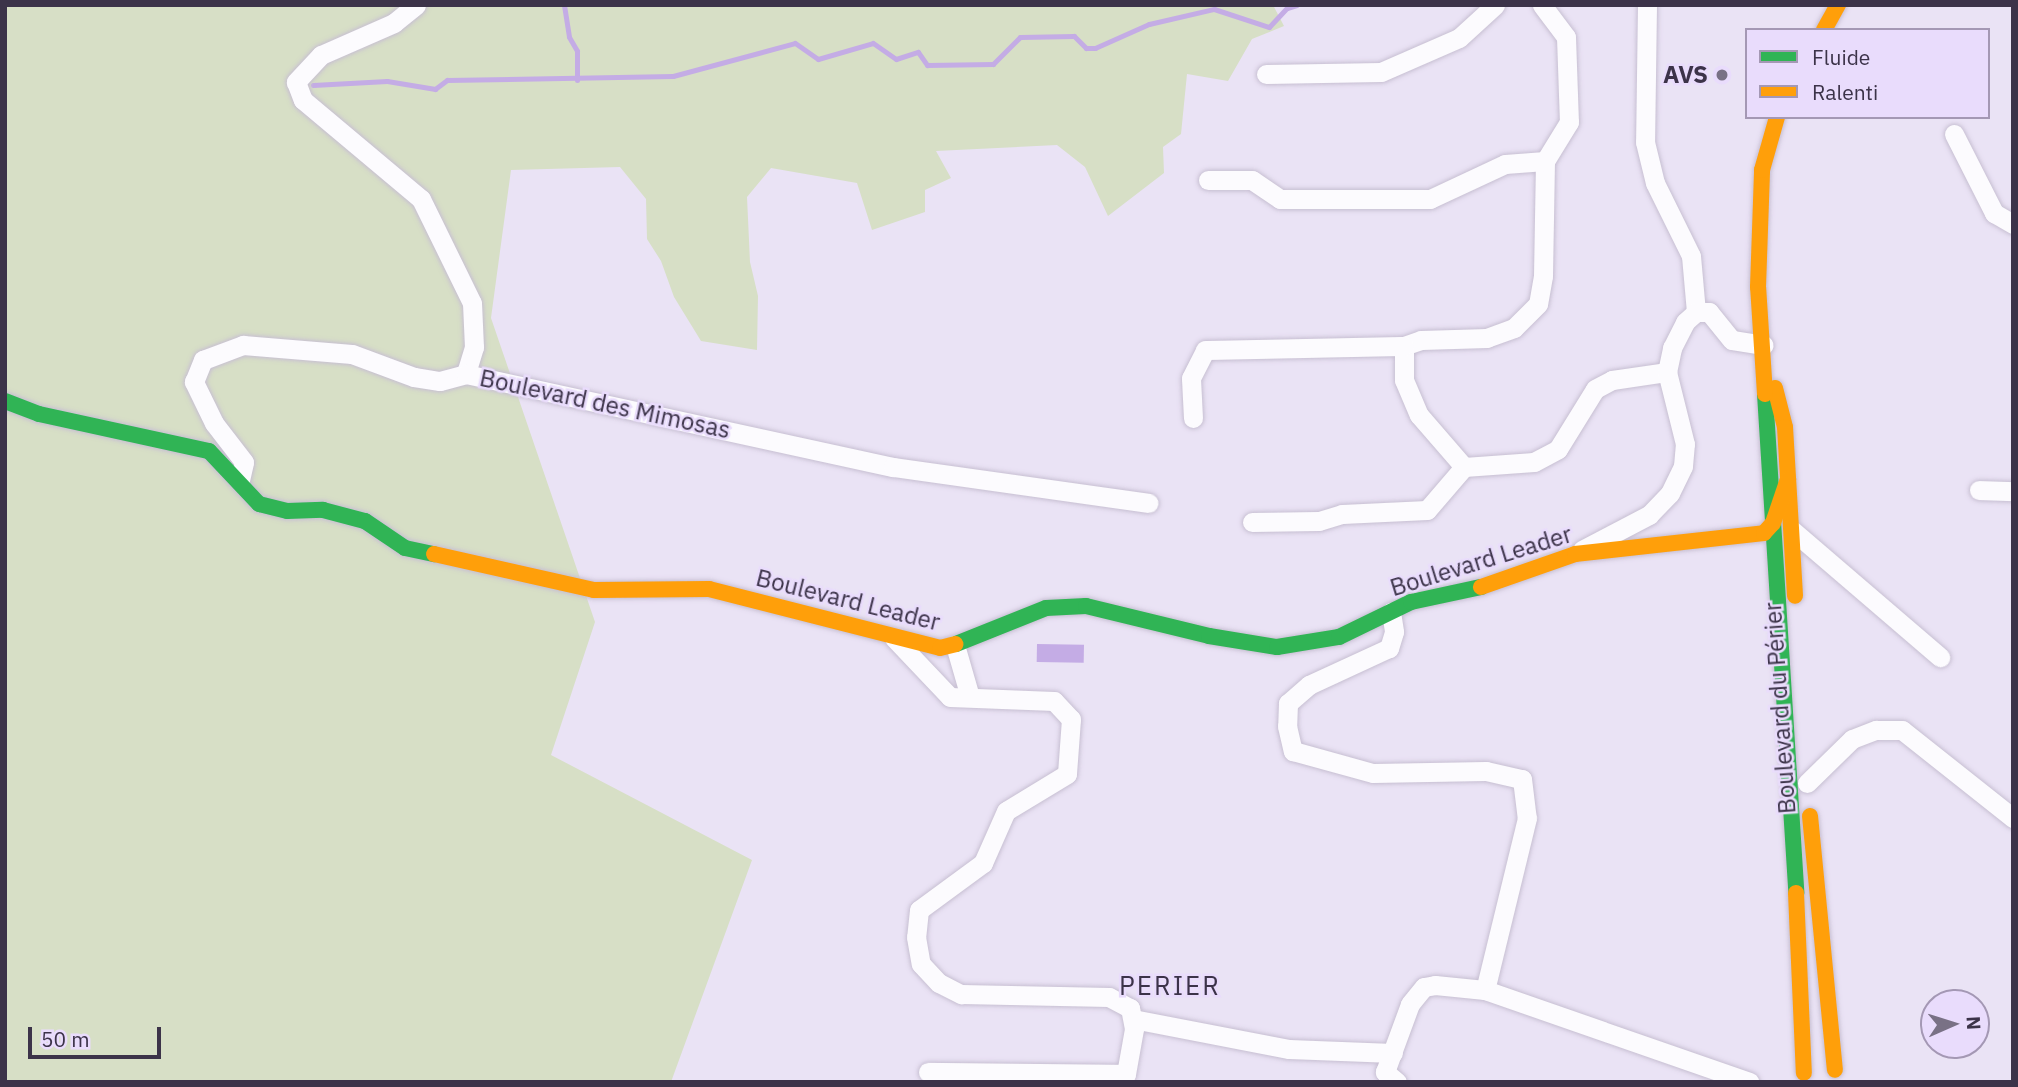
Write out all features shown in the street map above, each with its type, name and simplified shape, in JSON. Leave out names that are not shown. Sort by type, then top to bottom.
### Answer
[{"type":"street","points":[[416,5],[394,23],[321,55],[296,82],[303,100],[421,199],[472,303],[474,347],[466,374]]},
{"type":"street","points":[[1266,74],[1381,72],[1459,38],[1494,5]]},
{"type":"street","points":[[1194,418],[1191,378],[1205,351],[1404,346],[1421,340],[1487,338],[1514,328],[1538,304],[1543,276],[1545,161],[1570,122],[1566,37],[1542,5]]},
{"type":"street","points":[[1575,554],[1648,515],[1670,493],[1683,466],[1685,444],[1667,372],[1672,348],[1696,312],[1691,256],[1655,183],[1645,142],[1647,5]]},
{"type":"street","points":[[1825,28],[1838,5]]},
{"type":"street","name":"Boulevard du Périer","points":[[1777,119],[1761,182],[1758,287],[1792,785],[1798,1077]]},
{"type":"street","points":[[1954,134],[1994,213],[2013,224]]},
{"type":"street","points":[[1208,180],[1252,180],[1280,199],[1430,199],[1505,164],[1545,161]]},
{"type":"street","points":[[1696,312],[1709,312],[1723,332],[1741,345],[1764,345]]},
{"type":"street","name":"Boulevard des Mimosas","points":[[240,480],[244,462],[214,423],[194,383],[203,360],[243,345],[352,354],[414,377],[440,381],[466,374],[893,467],[1148,503]]},
{"type":"street","name":"Boulevard du Périer","points":[[1764,345],[1785,427],[1807,783],[1835,1070]]},
{"type":"street","points":[[1404,346],[1404,380],[1419,415],[1464,467]]},
{"type":"street","points":[[1252,522],[1319,521],[1342,514],[1427,510],[1464,467],[1534,462],[1558,449],[1595,389],[1612,380],[1667,372]]},
{"type":"street","name":"Boulevard Leader","points":[[5,401],[39,414],[209,451],[240,480],[259,504],[287,511],[323,510],[365,521],[405,548],[476,566],[594,590],[709,589],[940,648],[955,645],[1046,608],[1086,606],[1209,636],[1277,647],[1339,636],[1411,602],[1472,590],[1575,554],[1650,543],[1738,539]]},
{"type":"street","points":[[1738,539],[1764,533],[1773,523],[1788,479]]},
{"type":"street","points":[[1979,490],[2013,491]]},
{"type":"street","points":[[1793,531],[1940,657]]},
{"type":"street","points":[[1738,539],[1775,555]]},
{"type":"street","points":[[1391,612],[1394,632],[1389,648],[1309,685],[1288,702],[1290,739],[1293,751],[1373,773],[1486,771],[1522,779],[1527,818],[1485,990]]},
{"type":"street","points":[[894,638],[950,697],[1054,701],[1071,719],[1072,753],[1067,774],[1006,811],[983,863],[919,910],[916,937],[921,964],[939,983],[961,994],[1109,997],[1130,1008],[1133,1019],[1125,1078],[928,1072]]},
{"type":"street","points":[[955,645],[970,697]]},
{"type":"street","points":[[1807,783],[1852,739],[1876,730],[1902,730],[2013,818]]},
{"type":"street","points":[[1397,1082],[1385,1072],[1410,1004],[1424,987],[1435,985],[1485,990],[1749,1082]]},
{"type":"street","points":[[1133,1019],[1289,1049],[1393,1053]]},
{"type":"street","points":[[1798,1077],[1835,1070],[1853,1081]]},
{"type":"green space","points":[[5,5],[1273,5],[1284,26],[1252,39],[1228,81],[1187,74],[1181,134],[1163,147],[1164,173],[1108,216],[1085,167],[1057,145],[936,151],[951,178],[925,190],[925,212],[872,230],[857,183],[771,168],[747,197],[750,262],[758,296],[757,350],[701,341],[674,297],[661,261],[647,239],[646,199],[620,167],[511,170],[491,318],[595,622],[551,755],[752,860],[671,1082],[5,1082]]},
{"type":"shaded area","points":[[1037,644],[1084,645],[1084,663],[1037,662]]},
{"type":"waterway","points":[[564,5],[569,37],[577,51],[577,80]]},
{"type":"waterway","points":[[313,85],[387,81],[435,89],[447,80],[673,76],[795,43],[818,59],[873,43],[896,59],[918,52],[927,65],[993,64],[1020,37],[1074,36],[1086,48],[1095,48],[1149,24],[1214,9],[1269,27],[1287,8],[1297,5]]},
{"type":"traffic: fast","points":[[1765,394],[1796,893]]},
{"type":"traffic: fast","points":[[5,401],[39,414],[209,451],[259,504],[287,511],[323,510],[365,521],[405,548],[434,554]]},
{"type":"traffic: fast","points":[[956,644],[1046,608],[1086,606],[1209,636],[1277,647],[1339,637],[1411,602],[1481,587]]},
{"type":"traffic: slow","points":[[1825,28],[1838,5]]},
{"type":"traffic: slow","points":[[1765,394],[1758,287],[1762,170],[1776,119]]},
{"type":"traffic: slow","points":[[1775,388],[1785,427],[1795,596]]},
{"type":"traffic: slow","points":[[1481,587],[1575,554],[1764,533],[1773,523],[1788,479]]},
{"type":"traffic: slow","points":[[434,554],[594,590],[709,589],[940,648],[956,644]]},
{"type":"traffic: slow","points":[[1810,816],[1835,1070]]},
{"type":"traffic: slow","points":[[1796,893],[1804,1073]]},
{"type":"place","name":"AVS","points":[[1722,75]]},
{"type":"district","name":"PERIER","points":[[1170,986]]}]
